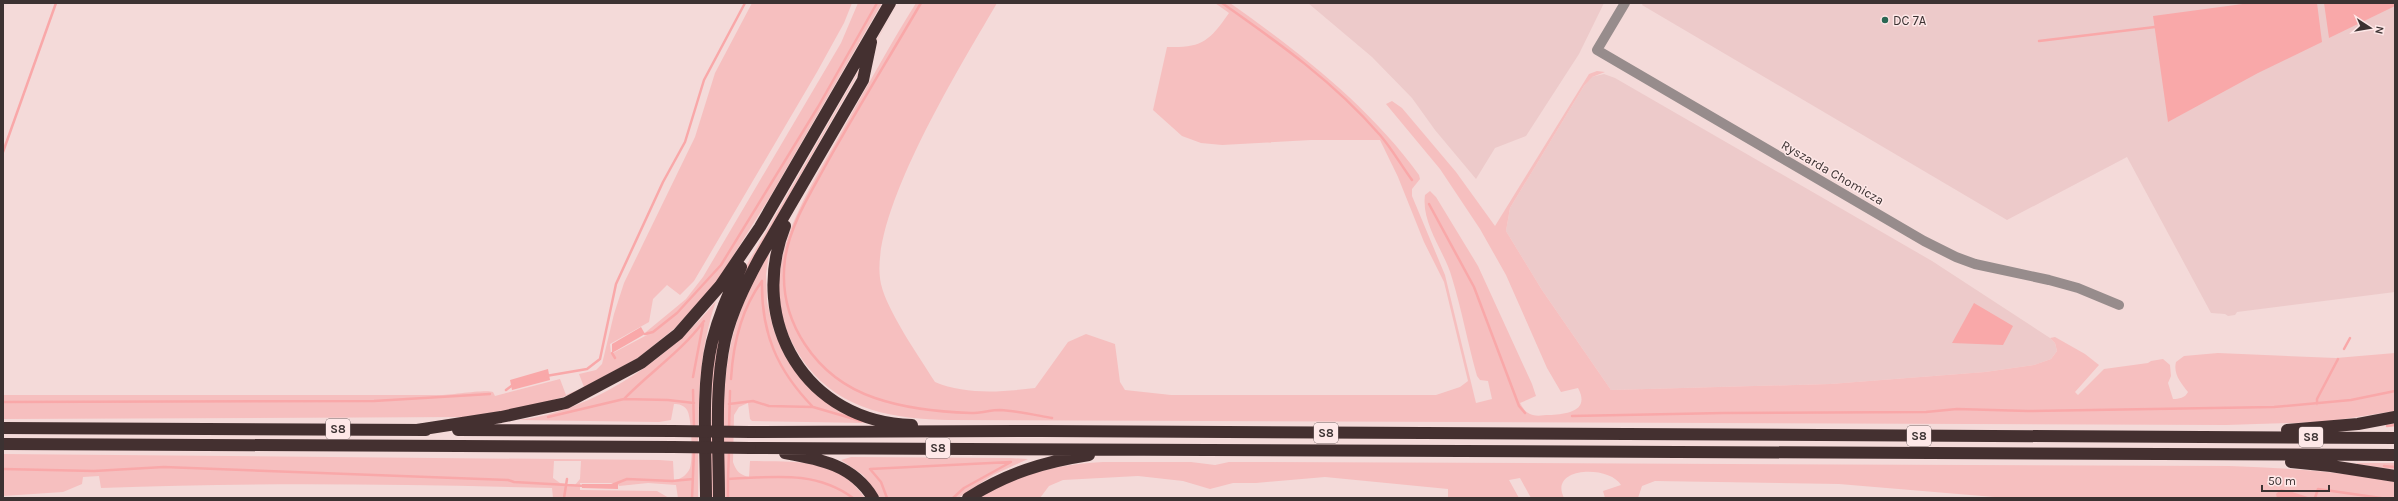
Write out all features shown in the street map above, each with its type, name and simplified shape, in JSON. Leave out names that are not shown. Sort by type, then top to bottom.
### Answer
[{"type":"highway","points":[[706,498],[707,384],[712,343],[723,304],[760,226],[890,3]]},
{"type":"highway","points":[[719,498],[719,376],[725,340],[731,319],[747,280],[863,80],[872,33]]},
{"type":"highway","points":[[801,188],[780,239],[772,281],[775,315],[780,333],[797,364],[808,378],[837,402],[853,411],[890,422],[909,425],[1009,426],[1042,431]]},
{"type":"highway","points":[[417,430],[501,418],[566,403],[636,366],[678,334],[702,309],[760,226]]},
{"type":"highway","points":[[2227,436],[2358,424],[2395,417]]},
{"type":"highway","name":"S8","points":[[3,428],[750,432],[1042,431],[1776,436],[2227,436],[2395,438]]},
{"type":"highway","name":"S8","points":[[3,444],[2395,455]]},
{"type":"highway","points":[[750,448],[826,461],[850,473],[860,481],[873,498]]},
{"type":"highway","points":[[968,498],[1003,477],[1020,471],[1070,458],[1126,450]]},
{"type":"highway","points":[[2212,455],[2330,466],[2395,476]]},
{"type":"street","name":"Ryszarda Chomicza","points":[[1625,3],[1597,50],[1924,241],[1956,257],[1975,264],[2078,288],[2119,305]]},
{"type":"shaded area","points":[[752,3],[852,3],[844,23],[817,72],[694,281],[680,295],[667,285],[653,299],[649,322],[610,344],[611,354],[647,335],[646,332],[686,299],[703,277],[841,43],[858,3],[882,3],[770,197],[716,283],[675,328],[638,358],[571,394],[519,408],[466,417],[3,419],[3,395],[439,395],[489,391],[493,392],[495,396],[560,379],[566,395],[584,387],[579,374],[596,370],[602,364],[614,314],[624,283],[695,137],[715,73]]},
{"type":"shaded area","points":[[898,3],[749,266],[730,305],[713,498],[710,498],[712,372],[718,336],[742,273]]},
{"type":"shaded area","points":[[916,3],[997,3],[962,63],[920,141],[902,182],[888,220],[880,255],[881,284],[884,295],[897,321],[935,382],[947,386],[971,391],[1010,391],[1035,388],[1068,342],[1086,334],[1115,344],[1120,382],[1125,390],[1171,395],[1436,395],[1460,387],[1468,381],[1444,282],[1424,242],[1398,177],[1380,140],[1311,140],[1222,145],[1201,143],[1182,136],[1153,110],[1167,47],[1188,46],[1210,37],[1229,13],[1215,3],[1230,3],[1282,41],[1332,82],[1378,126],[1419,175],[1420,179],[1412,189],[1412,196],[1445,275],[1476,403],[1492,399],[1488,381],[1480,380],[1477,376],[1449,268],[1434,238],[1427,217],[1425,195],[1430,191],[1436,197],[1478,266],[1532,384],[1536,396],[1520,403],[1524,410],[1537,416],[1562,414],[1579,407],[1581,396],[1578,388],[1561,392],[1547,368],[1506,275],[1480,229],[1440,169],[1386,104],[1392,101],[1402,108],[1456,172],[1495,226],[1589,74],[1597,71],[1605,72],[1592,77],[1584,86],[1510,208],[1506,231],[1542,290],[1611,390],[1830,384],[1985,372],[2034,365],[2051,359],[2057,351],[2055,343],[2050,338],[2055,337],[2085,354],[2099,365],[2075,392],[2078,395],[2104,369],[2148,363],[2163,359],[2170,365],[2171,376],[2168,383],[2173,399],[2182,398],[2188,392],[2178,378],[2175,366],[2176,362],[2184,356],[2218,353],[2336,358],[2395,353],[2395,411],[2325,422],[2226,425],[949,420],[909,417],[871,410],[853,403],[836,393],[821,381],[807,366],[789,335],[780,305],[780,275],[786,245],[796,216],[810,187]]},
{"type":"shaded area","points":[[1308,3],[1604,3],[1579,54],[1526,136],[1495,148],[1476,179],[1435,130],[1412,98],[1372,57]]},
{"type":"shaded area","points":[[1643,3],[2395,3],[2395,292],[2237,312],[2235,315],[2228,316],[2225,314],[2211,313],[2127,157],[2007,220],[1642,5]]},
{"type":"shaded area","points":[[2250,3],[2317,3],[2322,42],[2258,73],[2168,122],[2153,16]]},
{"type":"shaded area","points":[[2324,3],[2395,3],[2395,6],[2329,38]]},
{"type":"shaded area","points":[[1604,74],[1615,78],[1932,261],[2050,338],[2055,343],[2057,351],[2051,359],[2034,365],[1985,372],[1830,384],[1611,390],[1542,290],[1506,231],[1510,208],[1584,86],[1591,77]]},
{"type":"shaded area","points":[[769,253],[766,275],[767,302],[774,331],[785,356],[804,381],[823,399],[867,423],[752,421],[750,419],[748,403],[739,407],[734,415],[734,465],[741,474],[749,477],[750,461],[782,461],[813,464],[827,468],[841,475],[854,484],[865,498],[724,498],[724,391],[730,349],[741,308]]},
{"type":"shaded area","points":[[716,301],[704,349],[701,374],[698,423],[698,498],[678,498],[676,485],[648,483],[619,486],[617,483],[580,483],[580,490],[657,491],[669,498],[553,498],[552,488],[439,485],[270,484],[101,488],[99,476],[83,477],[82,484],[63,492],[3,496],[3,454],[659,460],[673,461],[674,480],[676,480],[687,473],[690,468],[692,457],[692,439],[689,414],[686,408],[681,405],[674,404],[671,420],[659,422],[519,420],[547,415],[575,406],[602,393],[653,361],[697,322]],"holes":[[[554,461],[581,461],[580,479],[575,485],[560,483],[553,478]]]},
{"type":"shaded area","points":[[1974,303],[2013,326],[2003,345],[1952,343]]},
{"type":"shaded area","points":[[641,327],[645,334],[612,353],[612,344]]},
{"type":"shaded area","points":[[548,369],[550,380],[512,390],[510,380]]},
{"type":"shaded area","points":[[851,457],[1028,459],[993,475],[958,498],[880,498],[863,475],[841,460]]},
{"type":"shaded area","points":[[1103,462],[1191,462],[1215,465],[1229,462],[1261,462],[2230,466],[2354,475],[2395,482],[2395,498],[2006,498],[1839,484],[1655,481],[1642,486],[1638,498],[1605,498],[1603,491],[1621,485],[1615,479],[1605,474],[1582,472],[1572,475],[1565,480],[1561,487],[1564,498],[1531,498],[1520,478],[1509,480],[1519,498],[1448,498],[1448,489],[1325,477],[1256,483],[1233,483],[1210,489],[1183,481],[1138,476],[1063,480],[1049,486],[1040,498],[979,498],[1008,483],[1039,472],[1070,465]]},
{"type":"shaded area","points":[[2395,463],[2395,470],[2357,464]]},
{"type":"shaded area","points":[[582,484],[618,484],[618,489],[582,488]]},
{"type":"shaded area","points":[[2281,489],[2311,498],[2277,498],[2276,494]]},
{"type":"shaded area","points":[[1738,497],[1857,498],[1709,498]]},
{"type":"waterway","points":[[3,152],[56,3]]},
{"type":"waterway","points":[[546,376],[587,369],[600,359],[616,284],[663,182],[685,142],[704,80],[745,3]]},
{"type":"waterway","points":[[645,334],[653,332],[677,313],[721,265],[818,107],[877,3]]},
{"type":"waterway","points":[[921,3],[839,141],[797,221],[785,259],[784,282],[787,304],[794,325],[818,362],[835,377],[854,389],[875,398],[910,407],[947,412],[971,413],[1000,410],[1052,418]]},
{"type":"waterway","points":[[1222,3],[1285,48],[1325,80],[1380,135],[1412,180]]},
{"type":"waterway","points":[[2039,41],[2155,27]]},
{"type":"waterway","points":[[1429,204],[1474,287],[1519,406],[1525,413]]},
{"type":"waterway","points":[[762,281],[764,317],[774,350],[790,379],[813,407]]},
{"type":"waterway","points":[[731,379],[736,340],[740,327],[749,303],[762,281]]},
{"type":"waterway","points":[[694,403],[668,400],[624,399],[675,352],[704,321]]},
{"type":"waterway","points":[[693,377],[703,324]]},
{"type":"waterway","points":[[2344,349],[2350,338]]},
{"type":"waterway","points":[[612,353],[615,358]]},
{"type":"waterway","points":[[2317,404],[2317,399],[2338,359]]},
{"type":"waterway","points":[[506,390],[514,384]]},
{"type":"waterway","points":[[693,390],[694,428]]},
{"type":"waterway","points":[[729,428],[730,391]]},
{"type":"waterway","points":[[1572,416],[1724,413],[1926,412],[1957,409],[2028,411],[2274,407],[2351,400],[2395,391]]},
{"type":"waterway","points":[[3,402],[374,401],[490,394]]},
{"type":"waterway","points":[[548,417],[624,399]]},
{"type":"waterway","points":[[729,404],[753,401],[769,406],[813,407],[861,421]]},
{"type":"waterway","points":[[2387,426],[2395,425]]},
{"type":"waterway","points":[[692,498],[694,451]]},
{"type":"waterway","points":[[728,479],[729,451]]},
{"type":"waterway","points":[[887,498],[881,482],[870,469],[1011,462],[964,488],[953,498]]},
{"type":"waterway","points":[[2384,466],[2395,467]]},
{"type":"waterway","points":[[3,469],[94,471],[164,467],[508,480],[514,482],[585,486]]},
{"type":"waterway","points":[[728,498],[728,479],[777,477],[809,479],[824,483],[839,489],[853,498]]},
{"type":"waterway","points":[[564,498],[567,479]]},
{"type":"waterway","points":[[612,485],[627,479],[672,481],[693,479]]},
{"type":"waterway","points":[[2315,498],[2318,489],[2381,498]]},
{"type":"place","name":"DC 7A","points":[[1885,20]]}]
